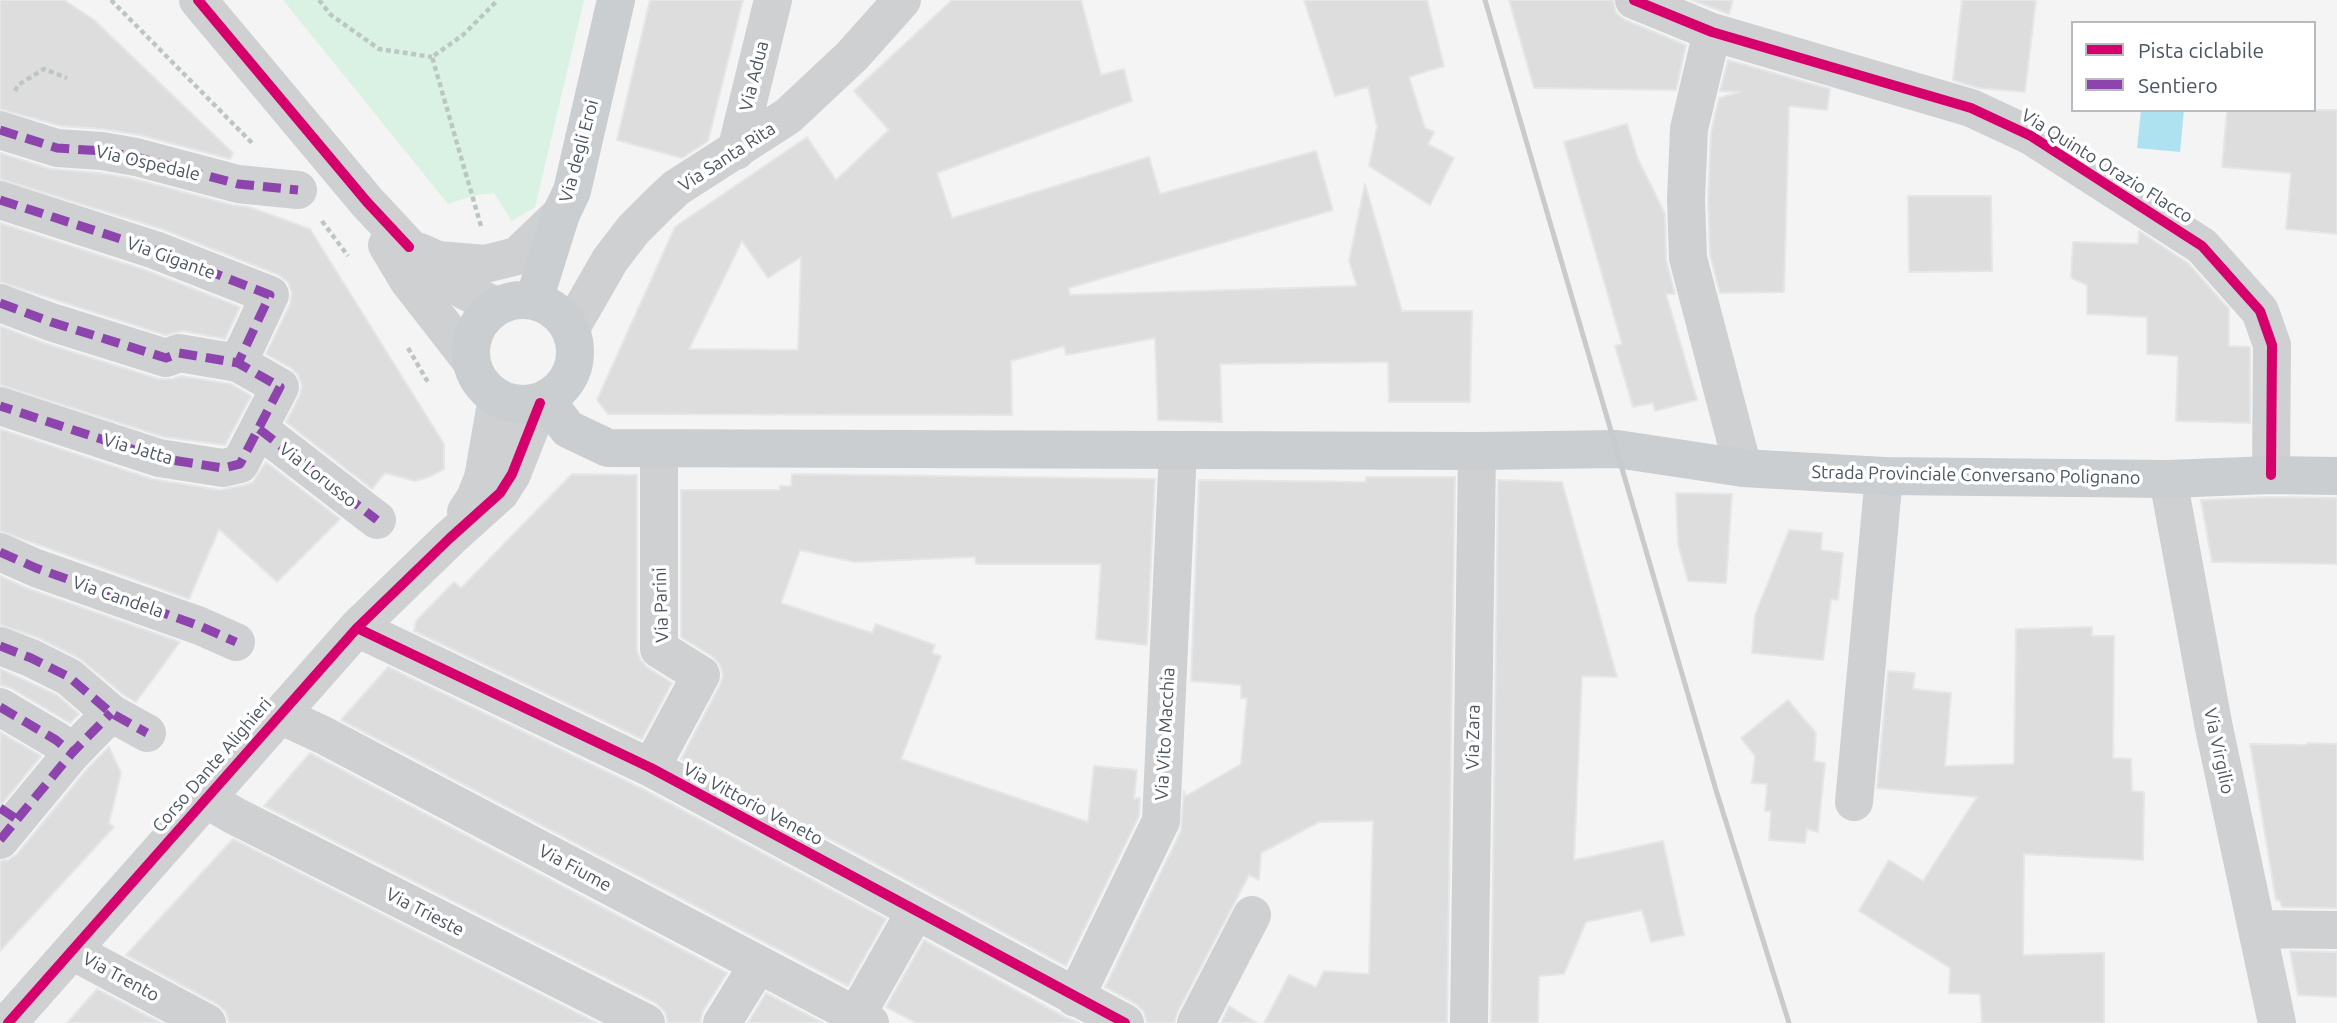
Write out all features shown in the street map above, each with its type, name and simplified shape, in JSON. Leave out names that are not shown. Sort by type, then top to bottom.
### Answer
[{"type":"main road","name":"Via degli Eroi","points":[[534,300],[561,214],[572,191],[617,0]]},
{"type":"main road","points":[[514,300],[534,300],[556,310],[571,328],[577,349],[574,370],[563,388],[543,402],[518,405],[497,398],[480,383],[471,361],[473,336],[486,314],[496,306],[514,300]]},
{"type":"main road","name":"Strada Provinciale Conversano Polignano","points":[[543,402],[568,429],[608,447],[1477,451],[1617,449],[1743,468],[1884,476],[2168,479],[2271,475],[2337,476]]},
{"type":"street","points":[[198,0],[367,202],[409,247],[438,273],[465,291],[496,306]]},
{"type":"street","name":"Via Adua","points":[[736,151],[773,0]]},
{"type":"street","name":"Via Santa Rita","points":[[571,328],[610,260],[633,230],[676,188],[788,116],[852,56],[902,0]]},
{"type":"street","name":"Via Quinto Orazio Flacco","points":[[1634,0],[1712,32],[1971,108],[2031,136],[2202,246],[2260,311],[2272,345],[2271,475]]},
{"type":"street","points":[[1712,32],[1689,129],[1686,199],[1688,258],[1743,468]]},
{"type":"street","name":"Via Ospedale","points":[[0,130],[57,148],[102,151],[136,157],[238,184],[298,190]]},
{"type":"street","name":"Via Gigante","points":[[0,200],[155,250],[270,295],[237,363]]},
{"type":"street","points":[[367,202],[393,258],[471,361]]},
{"type":"street","points":[[409,247],[438,260],[485,264],[517,256],[561,214]]},
{"type":"street","points":[[0,303],[166,358],[179,353],[237,363]]},
{"type":"street","name":"Via Jatta","points":[[0,406],[159,457],[223,468],[240,464],[280,387],[237,363]]},
{"type":"street","points":[[450,538],[475,498],[483,478],[497,398]]},
{"type":"street","points":[[450,538],[500,493],[512,474],[543,402]]},
{"type":"street","name":"Via Lorusso","points":[[259,429],[377,520]]},
{"type":"street","name":"Via Parini","points":[[651,768],[701,676],[659,649],[659,449]]},
{"type":"street","name":"Via Vito Macchia","points":[[1075,998],[1161,821],[1178,450]]},
{"type":"street","name":"Via Zara","points":[[1469,1023],[1477,451]]},
{"type":"street","points":[[1854,802],[1884,476]]},
{"type":"street","name":"Via Virgilio","points":[[2168,479],[2214,728],[2277,1023]]},
{"type":"street","name":"Corso Dante Alighieri","points":[[8,1023],[357,628],[450,538]]},
{"type":"street","name":"Via Candela","points":[[0,552],[36,568],[200,626],[236,642]]},
{"type":"street","name":"Via Vittorio Veneto","points":[[357,628],[651,768],[1125,1023]]},
{"type":"street","points":[[0,646],[32,658],[69,677],[111,713],[147,733]]},
{"type":"street","points":[[0,707],[56,740],[72,753]]},
{"type":"street","points":[[6,823],[111,713]]},
{"type":"street","name":"Via Fiume","points":[[280,715],[323,735],[859,1021]]},
{"type":"street","name":"Via Trieste","points":[[206,799],[646,1023]]},
{"type":"street","points":[[859,1021],[915,912]]},
{"type":"street","points":[[1196,1023],[1252,915]]},
{"type":"street","points":[[2257,929],[2337,930]]},
{"type":"street","name":"Via Trento","points":[[72,951],[207,1023]]},
{"type":"street","points":[[722,1023],[758,965]]},
{"type":"path","points":[[320,0],[331,15],[379,49],[432,57],[463,35],[498,0]]},
{"type":"path","points":[[432,57],[475,207]]},
{"type":"path","points":[[15,91],[18,85],[44,69],[67,78]]},
{"type":"green space","points":[[283,0],[584,0],[535,207],[512,221],[494,193],[472,196],[448,204]]},
{"type":"water","points":[[2141,112],[2184,112],[2180,152],[2137,148]]},
{"type":"building","points":[[0,0],[64,0],[94,20],[233,153],[230,159],[140,135],[61,126],[0,109]]},
{"type":"building","points":[[650,0],[743,0],[708,141],[682,158],[617,140]]},
{"type":"building","points":[[952,0],[1081,0],[1101,75],[1124,69],[1132,101],[937,173],[952,218],[1149,157],[1160,194],[1316,151],[1333,210],[1069,288],[1070,295],[1357,286],[1349,261],[1365,184],[1402,311],[1472,311],[1470,402],[1389,402],[1388,362],[1220,364],[1222,422],[1158,420],[1155,338],[1066,355],[1064,346],[1011,361],[1012,415],[608,414],[597,400],[675,227],[807,137],[836,180],[889,130],[854,91]],"holes":[[[742,241],[768,278],[801,257],[798,350],[689,349]]]},
{"type":"building","points":[[1304,0],[1427,0],[1444,66],[1409,77],[1425,128],[1434,132],[1428,144],[1454,158],[1430,205],[1369,166],[1377,127],[1368,87],[1335,96]]},
{"type":"building","points":[[1509,0],[1613,0],[1616,13],[1625,20],[1686,45],[1676,90],[1534,88]]},
{"type":"building","points":[[1692,0],[1733,0],[1729,14]]},
{"type":"building","points":[[1962,0],[2036,0],[2025,92],[1979,88],[1953,80]]},
{"type":"building","points":[[1728,60],[1830,89],[1827,110],[1789,106],[1784,292],[1720,293],[1710,255],[1708,199],[1711,132],[1719,98],[1740,92],[1720,91]]},
{"type":"building","points":[[2337,110],[2337,234],[2286,229],[2291,173],[2222,167],[2227,112]]},
{"type":"building","points":[[1627,124],[1638,159],[1665,214],[1666,259],[1675,294],[1666,294],[1697,400],[1655,411],[1653,403],[1633,407],[1615,346],[1622,344],[1564,142]]},
{"type":"building","points":[[0,153],[51,169],[131,178],[232,205],[249,207],[310,229],[444,444],[444,469],[415,481],[385,473],[372,489],[286,422],[302,386],[298,375],[291,368],[266,354],[290,304],[292,293],[288,282],[279,275],[162,229],[0,179]]},
{"type":"building","points":[[1908,196],[1991,196],[1992,271],[1909,272]]},
{"type":"building","points":[[0,223],[148,271],[240,307],[225,339],[183,331],[165,335],[0,282]]},
{"type":"building","points":[[2139,231],[2188,263],[2229,309],[2229,346],[2250,349],[2250,423],[2176,421],[2178,356],[2147,354],[2147,317],[2087,314],[2087,285],[2071,278],[2073,242],[2138,244]]},
{"type":"building","points":[[0,326],[44,343],[159,379],[181,376],[231,384],[251,396],[225,445],[164,437],[0,385]]},
{"type":"building","points":[[0,429],[152,479],[220,490],[253,482],[266,462],[340,519],[277,582],[219,529],[189,599],[0,531]]},
{"type":"building","points":[[572,474],[637,475],[637,650],[647,667],[672,683],[642,739],[414,631],[416,621],[454,582],[461,588]]},
{"type":"building","points":[[792,474],[1155,479],[1147,645],[1096,639],[1101,564],[976,564],[975,557],[854,562],[800,550],[781,603],[872,633],[876,624],[935,645],[932,653],[941,656],[901,759],[1088,822],[1094,766],[1137,770],[1134,799],[1140,798],[1139,816],[1066,966],[681,759],[723,675],[720,665],[713,657],[681,637],[681,490],[780,490],[780,486],[791,486]]},
{"type":"building","points":[[1366,477],[1455,477],[1447,1023],[1264,1023],[1289,975],[1316,987],[1324,971],[1369,974],[1373,821],[1319,822],[1261,853],[1259,880],[1249,875],[1174,1023],[1147,1023],[1144,1012],[1136,1004],[1105,987],[1181,831],[1184,791],[1186,796],[1241,764],[1247,698],[1241,698],[1241,685],[1191,681],[1199,480],[1366,482]]},
{"type":"building","points":[[1498,480],[1562,482],[1617,677],[1582,676],[1574,860],[1663,841],[1684,935],[1651,942],[1642,910],[1586,922],[1564,974],[1539,976],[1538,1023],[1491,1023]]},
{"type":"building","points":[[1676,493],[1732,494],[1726,583],[1688,581],[1678,544]]},
{"type":"building","points":[[2337,498],[2337,564],[2212,562],[2201,500]]},
{"type":"building","points":[[1789,530],[1822,533],[1821,550],[1843,553],[1838,600],[1831,599],[1823,660],[1752,653],[1755,615]]},
{"type":"building","points":[[0,576],[29,589],[180,642],[136,702],[79,658],[39,638],[0,625]]},
{"type":"building","points":[[2092,627],[2092,636],[2114,636],[2113,758],[2131,759],[2132,791],[2144,792],[2143,860],[2024,854],[2023,955],[2104,953],[2104,1023],[1982,1023],[1980,994],[1949,993],[1950,968],[1859,911],[1889,860],[1923,881],[1977,797],[1877,788],[1888,671],[1915,673],[1913,689],[1951,693],[1945,766],[2014,764],[2016,629]]},
{"type":"building","points":[[388,667],[641,788],[886,919],[848,986],[341,720]]},
{"type":"building","points":[[0,669],[57,695],[79,714],[70,723],[11,688],[0,685]]},
{"type":"building","points":[[1788,700],[1816,733],[1814,761],[1825,763],[1818,832],[1807,829],[1805,843],[1769,840],[1771,811],[1765,811],[1767,784],[1752,783],[1755,756],[1741,738]]},
{"type":"building","points":[[0,732],[41,756],[0,806]]},
{"type":"building","points":[[2250,744],[2337,744],[2337,908],[2282,907],[2280,901],[2276,900]]},
{"type":"building","points":[[109,747],[121,773],[109,823],[114,827],[0,951],[0,861],[8,860],[17,854],[88,768]]},
{"type":"building","points":[[310,753],[727,973],[703,1011],[700,1023],[668,1023],[665,1012],[656,1003],[264,806]]},
{"type":"building","points":[[233,839],[597,1023],[229,1023],[226,1012],[217,1004],[126,955]]},
{"type":"building","points":[[924,940],[1079,1023],[916,1023],[886,1007]]},
{"type":"building","points":[[2290,951],[2337,952],[2337,997],[2298,995]]},
{"type":"building","points":[[97,989],[161,1023],[67,1023]]},
{"type":"building","points":[[766,993],[823,1023],[748,1023]]},
{"type":"building","points":[[1229,1006],[1257,1023],[1221,1023]]},
{"type":"railway","points":[[1485,0],[1716,790],[1789,1023]]},
{"type":"marked path","points":[[0,130],[57,148],[102,151],[136,157],[238,184],[298,190]]},
{"type":"marked path","points":[[0,200],[155,250],[270,295],[238,363]]},
{"type":"marked path","points":[[0,303],[166,358],[179,353],[238,363],[280,387],[240,464],[223,468],[159,458],[0,406]]},
{"type":"marked path","points":[[259,429],[377,520]]},
{"type":"marked path","points":[[0,552],[36,568],[200,626],[236,642]]},
{"type":"marked path","points":[[0,646],[69,677],[111,713],[147,733]]},
{"type":"marked path","points":[[0,707],[56,740],[72,753]]},
{"type":"marked path","points":[[0,840],[72,753],[111,713]]},
{"type":"marked path","points":[[0,808],[18,820]]},
{"type":"cycle path","points":[[198,0],[367,202],[409,247]]},
{"type":"cycle path","points":[[1634,0],[1712,32],[1971,108],[2031,136],[2202,246],[2260,311],[2272,345],[2271,475]]},
{"type":"cycle path","points":[[8,1023],[357,628],[500,493],[512,474],[540,403]]},
{"type":"cycle path","points":[[357,628],[651,768],[1125,1023]]}]
